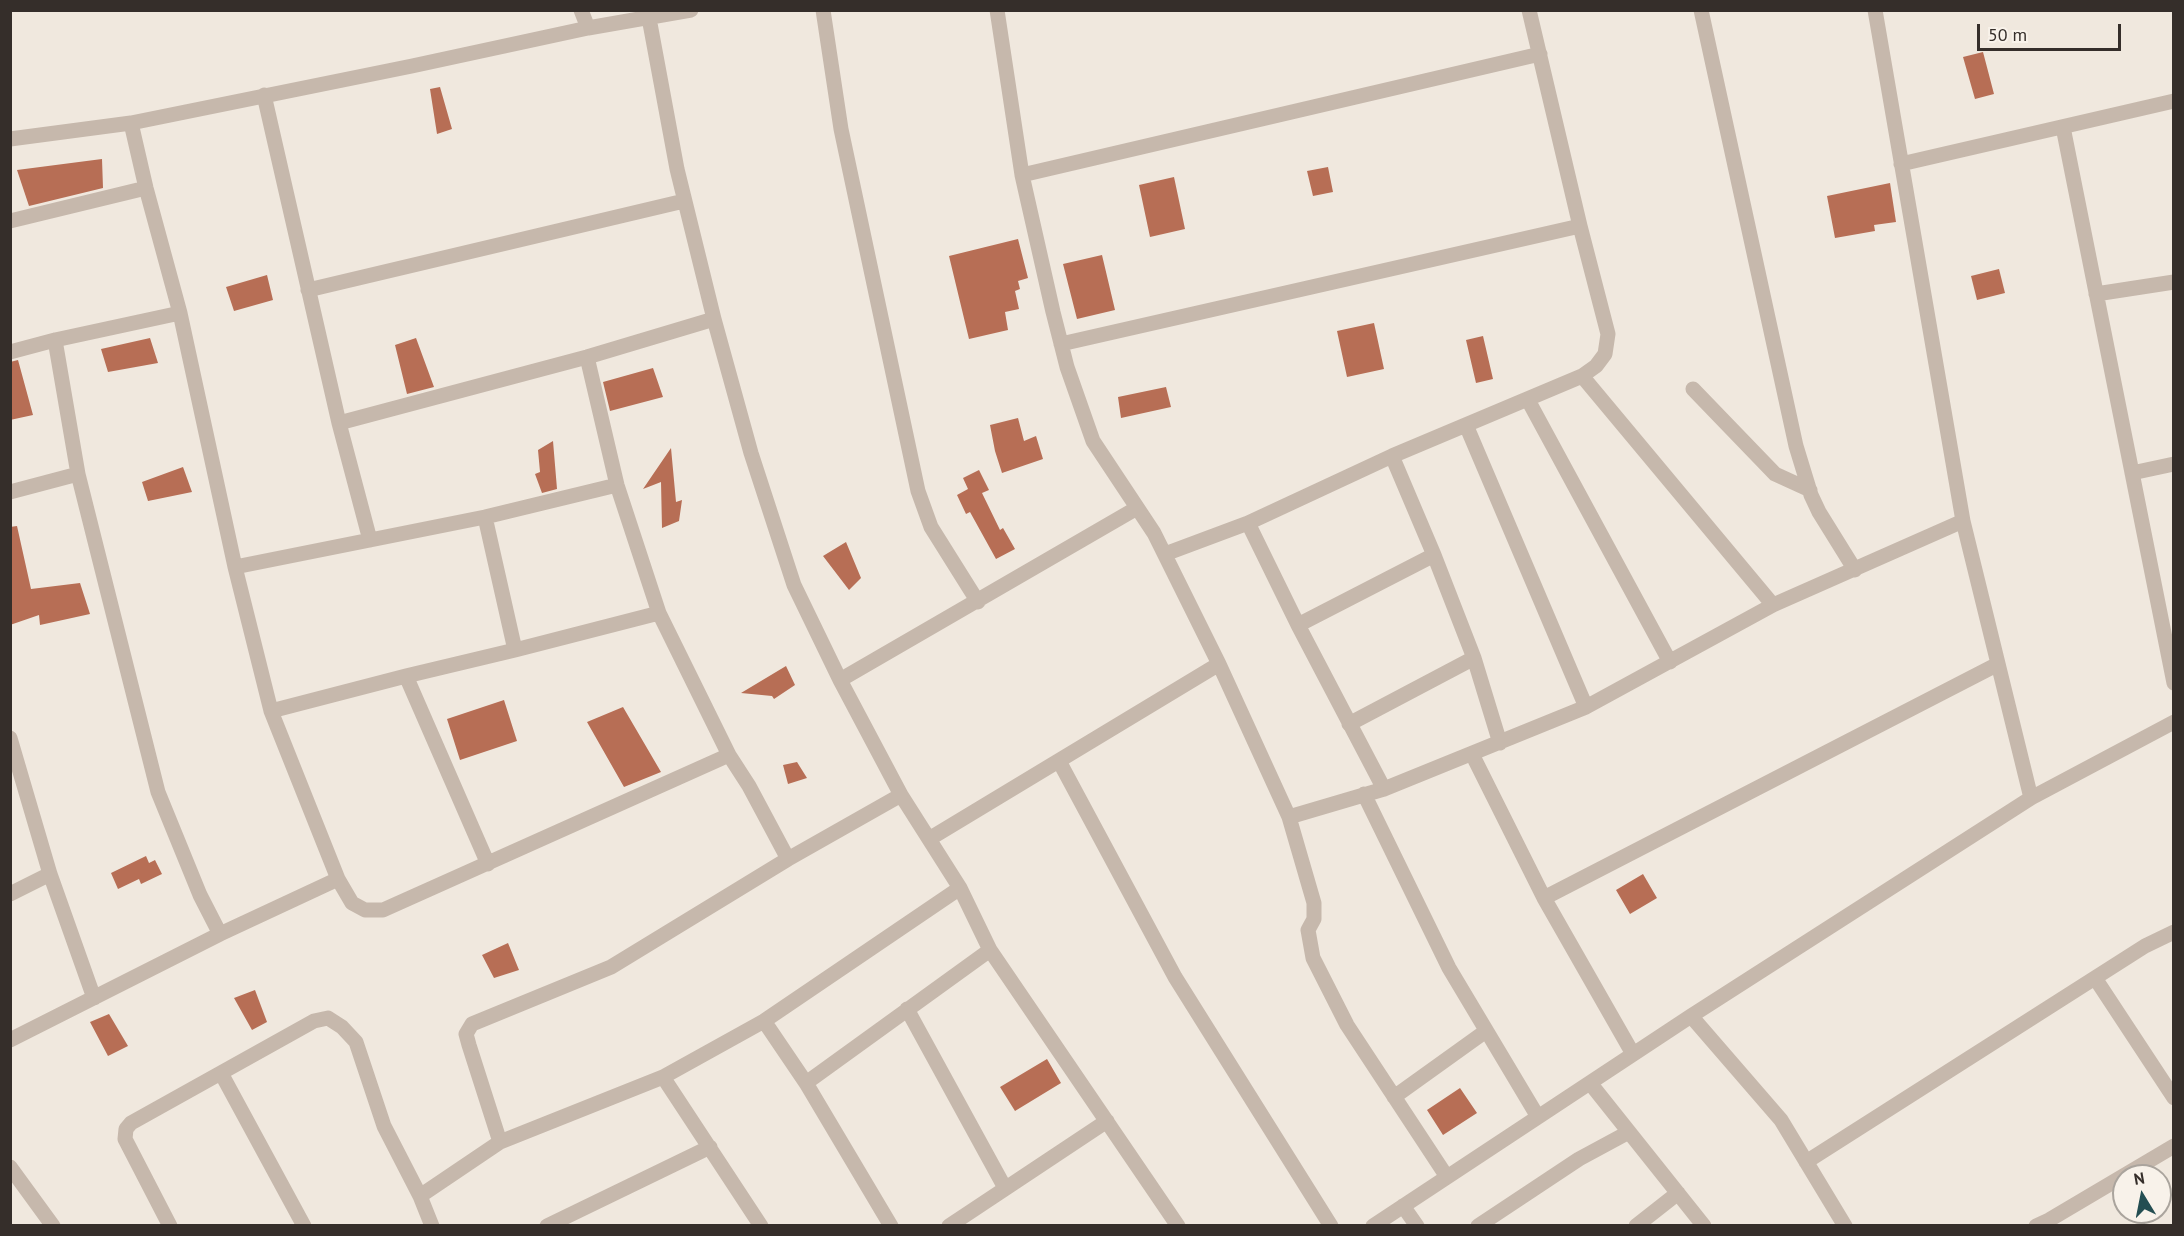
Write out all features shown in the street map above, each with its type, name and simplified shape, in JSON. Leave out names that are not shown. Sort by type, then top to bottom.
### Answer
[{"type":"street","points":[[581,10],[588,28]]},
{"type":"street","points":[[10,139],[131,123],[588,28],[691,10]]},
{"type":"street","points":[[823,10],[841,129],[918,490],[931,527],[978,602]]},
{"type":"street","points":[[997,10],[1022,175],[1061,344],[1093,441],[1154,533],[1165,554],[1219,664],[1289,818],[1314,903],[1314,919],[1308,930],[1313,958],[1347,1024],[1446,1177]]},
{"type":"street","points":[[1165,554],[1248,523],[1392,456],[1582,376],[1596,366],[1605,354],[1608,334],[1529,10]]},
{"type":"street","points":[[1701,10],[1780,378],[1810,490],[1819,512],[1855,570]]},
{"type":"street","points":[[1875,10],[1963,520],[2031,798]]},
{"type":"street","points":[[650,18],[684,201],[714,320],[751,453],[794,585],[840,680],[901,795],[960,888],[990,950],[1179,1226]]},
{"type":"street","points":[[1022,175],[1540,54]]},
{"type":"street","points":[[264,95],[339,423],[370,540]]},
{"type":"street","points":[[1901,164],[2174,101]]},
{"type":"street","points":[[131,123],[180,313],[235,567],[271,711],[338,879],[352,903],[365,910],[383,910],[729,755]]},
{"type":"street","points":[[2063,127],[2174,683]]},
{"type":"street","points":[[10,221],[146,188]]},
{"type":"street","points":[[308,290],[684,201]]},
{"type":"street","points":[[1061,344],[1580,225]]},
{"type":"street","points":[[2096,294],[2174,282]]},
{"type":"street","points":[[10,352],[180,313]]},
{"type":"street","points":[[339,423],[587,357],[714,320]]},
{"type":"street","points":[[55,340],[78,474],[158,792],[200,895],[220,934]]},
{"type":"street","points":[[587,357],[617,485],[658,613],[729,755],[749,786],[788,859]]},
{"type":"street","points":[[1582,376],[1773,605]]},
{"type":"street","points":[[1693,389],[1775,474],[1810,490]]},
{"type":"street","points":[[1528,400],[1671,662]]},
{"type":"street","points":[[1466,424],[1586,707]]},
{"type":"street","points":[[1392,456],[1474,658],[1500,743]]},
{"type":"street","points":[[2132,473],[2174,464]]},
{"type":"street","points":[[10,492],[78,474]]},
{"type":"street","points":[[235,567],[485,518],[617,485]]},
{"type":"street","points":[[840,680],[1137,508]]},
{"type":"street","points":[[485,518],[515,650]]},
{"type":"street","points":[[1289,818],[1384,789],[1586,707],[1773,605],[1963,520]]},
{"type":"street","points":[[1248,523],[1298,625],[1384,789]]},
{"type":"street","points":[[1298,625],[1434,555]]},
{"type":"street","points":[[271,711],[658,613]]},
{"type":"street","points":[[1349,724],[1474,658]]},
{"type":"street","points":[[929,839],[1219,664]]},
{"type":"street","points":[[1544,898],[1998,664]]},
{"type":"street","points":[[406,676],[488,864]]},
{"type":"street","points":[[1373,1226],[1691,1016],[2031,798],[2174,722]]},
{"type":"street","points":[[10,738],[50,874],[94,999]]},
{"type":"street","points":[[1472,754],[1544,898],[1633,1054]]},
{"type":"street","points":[[1059,761],[1175,977],[1331,1226]]},
{"type":"street","points":[[1364,794],[1449,968],[1538,1117]]},
{"type":"street","points":[[500,1142],[466,1034],[472,1024],[612,967],[788,859],[901,795]]},
{"type":"street","points":[[10,894],[50,874]]},
{"type":"street","points":[[10,1040],[220,934],[338,879]]},
{"type":"street","points":[[420,1196],[500,1142],[663,1077],[764,1021],[960,888]]},
{"type":"street","points":[[1806,1162],[2145,946],[2174,932]]},
{"type":"street","points":[[806,1083],[990,950]]},
{"type":"street","points":[[2095,978],[2174,1098]]},
{"type":"street","points":[[907,1009],[1005,1188]]},
{"type":"street","points":[[1691,1016],[1781,1120],[1845,1226]]},
{"type":"street","points":[[170,1226],[125,1139],[126,1129],[131,1123],[314,1021],[328,1018],[356,1042],[384,1126],[420,1196],[432,1226]]},
{"type":"street","points":[[764,1021],[806,1083],[891,1226]]},
{"type":"street","points":[[1394,1096],[1486,1031]]},
{"type":"street","points":[[221,1073],[304,1226]]},
{"type":"street","points":[[663,1077],[761,1226]]},
{"type":"street","points":[[1590,1083],[1704,1226]]},
{"type":"street","points":[[948,1226],[1107,1121]]},
{"type":"street","points":[[1478,1226],[1563,1169],[1629,1132]]},
{"type":"street","points":[[2046,1224],[2174,1146]]},
{"type":"street","points":[[547,1226],[710,1147]]},
{"type":"street","points":[[10,1167],[53,1226]]},
{"type":"street","points":[[1636,1226],[1678,1192]]},
{"type":"street","points":[[1403,1206],[1417,1226]]},
{"type":"building","points":[[1983,52],[1994,94],[1975,99],[1963,57]]},
{"type":"building","points":[[440,87],[452,129],[437,134],[430,89]]},
{"type":"building","points":[[102,159],[103,188],[29,206],[17,170]]},
{"type":"building","points":[[1328,167],[1333,192],[1313,196],[1307,171]]},
{"type":"building","points":[[1174,177],[1185,229],[1150,237],[1139,185]]},
{"type":"building","points":[[1890,183],[1896,222],[1874,225],[1875,231],[1835,238],[1827,196]]},
{"type":"building","points":[[1018,239],[1028,278],[1018,281],[1020,289],[1015,291],[1019,309],[1005,312],[1008,330],[969,339],[949,256]]},
{"type":"building","points":[[1102,255],[1115,310],[1077,319],[1063,264]]},
{"type":"building","points":[[1999,269],[2005,293],[1977,300],[1971,276]]},
{"type":"building","points":[[267,275],[273,300],[234,311],[226,287]]},
{"type":"building","points":[[1374,323],[1384,369],[1347,377],[1337,331]]},
{"type":"building","points":[[1483,336],[1493,379],[1476,383],[1466,340]]},
{"type":"building","points":[[150,338],[158,363],[108,372],[101,349]]},
{"type":"building","points":[[416,338],[434,387],[407,394],[395,345]]},
{"type":"building","points":[[18,360],[33,415],[10,420],[10,362]]},
{"type":"building","points":[[653,368],[663,397],[610,411],[603,382]]},
{"type":"building","points":[[1166,387],[1171,407],[1121,418],[1118,397]]},
{"type":"building","points":[[1018,418],[1024,441],[1036,436],[1043,459],[1002,473],[990,425]]},
{"type":"building","points":[[553,441],[557,489],[542,493],[535,474],[540,472],[538,450]]},
{"type":"building","points":[[671,448],[676,502],[682,500],[679,521],[662,528],[661,482],[643,489]]},
{"type":"building","points":[[183,467],[192,492],[148,501],[142,482]]},
{"type":"building","points":[[979,470],[989,490],[982,493],[1000,530],[1003,528],[1015,549],[996,559],[970,512],[966,514],[957,495],[968,489],[963,478]]},
{"type":"building","points":[[17,526],[31,589],[80,583],[90,614],[40,625],[39,615],[10,625],[10,527]]},
{"type":"building","points":[[846,542],[861,578],[849,590],[823,556]]},
{"type":"building","points":[[786,666],[795,685],[774,699],[772,696],[741,693]]},
{"type":"building","points":[[504,700],[517,741],[460,760],[447,719]]},
{"type":"building","points":[[623,707],[661,772],[624,787],[587,722]]},
{"type":"building","points":[[797,762],[807,778],[788,784],[783,765]]},
{"type":"building","points":[[146,856],[149,863],[155,860],[162,874],[141,884],[139,879],[118,889],[111,873]]},
{"type":"building","points":[[1643,874],[1657,898],[1630,914],[1616,890]]},
{"type":"building","points":[[508,943],[519,970],[494,978],[482,955]]},
{"type":"building","points":[[255,990],[267,1022],[252,1030],[234,998]]},
{"type":"building","points":[[109,1014],[128,1046],[108,1056],[90,1022]]},
{"type":"building","points":[[1047,1059],[1061,1083],[1015,1111],[1000,1087]]},
{"type":"building","points":[[1460,1088],[1477,1113],[1443,1135],[1427,1110]]}]
